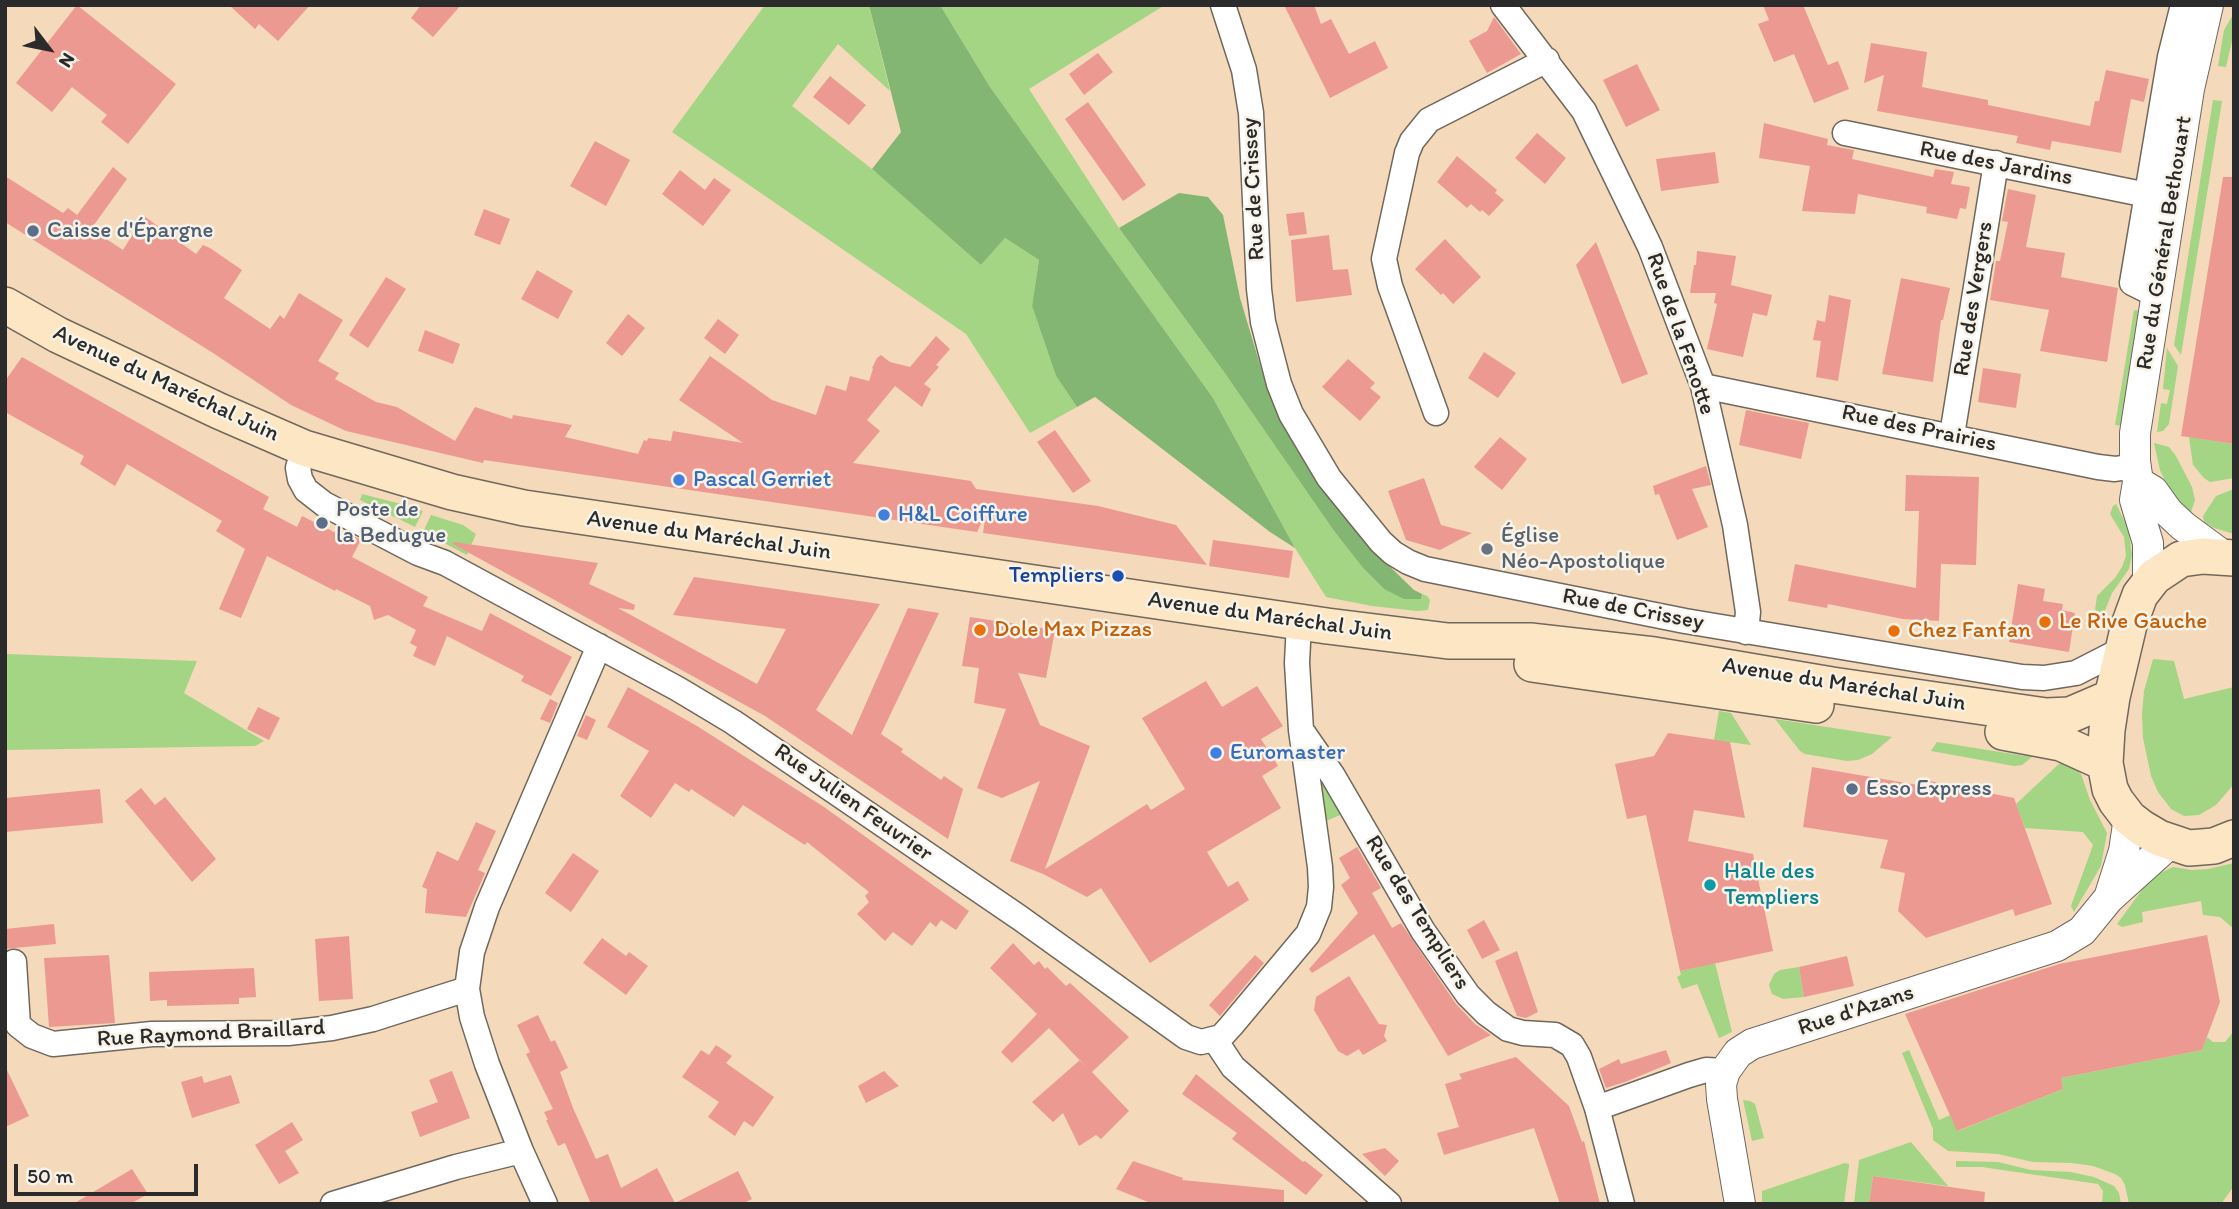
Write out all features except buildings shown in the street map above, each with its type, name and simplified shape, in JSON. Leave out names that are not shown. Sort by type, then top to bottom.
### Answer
[{"type":"main road","name":"Avenue du Maréchal Juin","points":[[10,316],[58,335],[304,448],[453,492],[524,508],[1448,642],[1526,663],[2031,736],[2061,743],[2105,763]]},
{"type":"main road","points":[[2229,557],[2181,559],[2148,584],[2136,604],[2123,649],[2112,697],[2105,763],[2109,789],[2129,818],[2142,828],[2170,843],[2189,848],[2202,848],[2234,838]]},
{"type":"main road","name":"Avenue du Maréchal Juin","points":[[1448,642],[1530,641],[1654,655],[1832,685],[2046,716],[2070,715],[2112,697]]},
{"type":"street","name":"Rue de Crissey","points":[[1223,5],[1244,70],[1251,113],[1259,289],[1270,351],[1287,404],[1303,436],[1329,478],[1393,553],[1425,569],[1746,632],[2033,678],[2076,673],[2123,649]]},
{"type":"street","name":"Rue de la Fenotte","points":[[1503,5],[1584,111],[1650,247],[1703,386],[1735,525],[1748,612],[1746,632]]},
{"type":"street","points":[[2156,295],[2132,283],[2170,57],[2183,5]]},
{"type":"street","name":"Rue du Général Bethouart","points":[[2148,584],[2148,543],[2135,500],[2135,433],[2189,89],[2208,5]]},
{"type":"street","points":[[1436,412],[1390,286],[1384,259],[1407,153],[1412,141],[1429,120],[1546,60]]},
{"type":"street","name":"Rue des Jardins","points":[[1845,133],[2147,195]]},
{"type":"street","name":"Rue des Vergers","points":[[1952,435],[1996,163]]},
{"type":"street","name":"Rue des Prairies","points":[[1703,386],[2137,474]]},
{"type":"street","name":"Rue Julien Feuvrier","points":[[304,448],[298,468],[300,479],[306,491],[324,505],[418,553],[445,563],[678,689],[765,742],[1020,918],[1186,1037],[1201,1042],[1215,1040]]},
{"type":"street","points":[[2137,474],[2183,526],[2229,557]]},
{"type":"street","points":[[1313,624],[1297,663],[1301,730],[1320,867],[1319,907],[1308,934],[1299,946],[1221,1037],[1215,1040],[1233,1067],[1389,1204]]},
{"type":"street","points":[[545,1204],[521,1151],[488,1064],[472,1017],[467,989],[472,952],[488,907],[599,646]]},
{"type":"street","name":"Rue des Templiers","points":[[1301,730],[1334,776],[1423,931],[1460,986],[1486,1013],[1508,1029],[1555,1035],[1572,1045],[1597,1108],[1622,1204]]},
{"type":"street","name":"Rue d'Azans","points":[[2109,898],[2123,851],[2129,818]]},
{"type":"street","name":"Rue d'Azans","points":[[1725,1071],[1738,1053],[1752,1044],[2057,946],[2073,938],[2109,898],[2170,843]]},
{"type":"street","name":"Rue Raymond Braillard","points":[[15,962],[18,1025],[32,1036],[53,1044],[152,1034],[288,1033],[332,1028],[373,1019],[467,989]]},
{"type":"street","points":[[1597,1108],[1706,1070],[1725,1071],[1721,1084],[1722,1099],[1740,1204]]},
{"type":"street","points":[[333,1204],[456,1167],[521,1151]]},
{"type":"green space","points":[[765,5],[869,5],[890,91],[838,44],[792,106],[872,169],[981,265],[1005,238],[1039,260],[1032,306],[1056,376],[1077,407],[1030,433],[966,334],[672,132]]},
{"type":"green space","points":[[869,5],[940,5],[990,87],[1213,398],[1295,548],[1270,532],[1095,397],[1077,407],[1056,376],[1032,306],[1039,260],[1005,238],[981,265],[872,169],[901,132]]},
{"type":"green space","points":[[940,5],[1165,5],[1029,89],[1119,228],[1224,372],[1334,531],[1363,568],[1384,589],[1421,599],[1422,594],[1427,596],[1430,600],[1428,610],[1372,606],[1326,597],[1295,548],[1213,398],[990,87]]},
{"type":"green space","points":[[2234,13],[2234,32],[2226,67],[2218,66],[2224,30]]},
{"type":"green space","points":[[2213,100],[2222,101],[2181,355],[2174,345]]},
{"type":"green space","points":[[1179,193],[1208,197],[1223,215],[1240,298],[1264,378],[1381,558],[1414,590],[1422,594],[1421,599],[1404,599],[1384,589],[1363,568],[1119,228]]},
{"type":"green space","points":[[2134,310],[2142,311],[2123,426],[2115,425]]},
{"type":"green space","points":[[2167,348],[2178,366],[2169,424],[2163,431],[2157,432],[2161,403],[2167,404],[2170,390],[2163,389]]},
{"type":"green space","points":[[2189,437],[2234,444],[2234,478],[2210,482],[2204,478],[2193,465]]},
{"type":"green space","points":[[2154,443],[2169,447],[2176,456],[2192,487],[2195,500],[2191,512],[2165,481]]},
{"type":"green space","points":[[2234,489],[2234,534],[2214,528],[2204,522],[2203,516],[2216,496]]},
{"type":"green space","points":[[362,494],[423,511],[415,527],[360,500]]},
{"type":"green space","points":[[2116,504],[2128,528],[2132,555],[2129,569],[2112,593],[2104,613],[2095,610],[2097,596],[2115,578],[2126,556],[2124,537],[2110,514]]},
{"type":"green space","points":[[431,515],[463,525],[476,534],[467,555],[423,532]]},
{"type":"green space","points":[[5,654],[197,661],[184,693],[264,741],[255,746],[5,750]]},
{"type":"green space","points":[[2153,659],[2174,661],[2184,699],[2234,687],[2234,784],[2216,805],[2199,815],[2184,816],[2171,809],[2158,792],[2151,776],[2143,738],[2142,714],[2144,691]]},
{"type":"green space","points":[[1719,711],[1731,713],[1751,745],[1714,740]]},
{"type":"green space","points":[[1775,719],[1892,737],[1872,754],[1847,761],[1805,754]]},
{"type":"green space","points":[[1937,742],[2032,757],[2022,765],[2014,766],[1931,751]]},
{"type":"green space","points":[[1315,759],[1346,810],[1326,821]]},
{"type":"green space","points":[[2061,762],[2081,774],[2090,800],[2107,833],[2101,866],[2074,912],[2071,906],[2093,845],[2083,832],[2025,828],[2016,804]]},
{"type":"green space","points":[[2234,863],[2234,929],[2220,917],[2203,915],[2201,901],[2142,912],[2143,922],[2122,927],[2117,924],[2147,883],[2162,872],[2173,867],[2208,869]]},
{"type":"green space","points":[[1715,963],[1732,1032],[1719,1038],[1697,984],[1682,989],[1677,977],[1681,975],[1680,971]]},
{"type":"green space","points":[[1799,967],[1804,997],[1783,999],[1772,994],[1769,985],[1774,974],[1780,970]]},
{"type":"green space","points":[[2234,1031],[2234,1186],[2221,1204],[2129,1204],[2121,1178],[2093,1166],[2033,1162],[1998,1154],[1948,1151],[1933,1140],[1933,1129],[1902,1053],[1909,1050],[1939,1120],[1950,1115],[1958,1131],[2063,1089],[2061,1078],[2202,1050],[2207,1037],[2213,1042],[2225,1042]]},
{"type":"green space","points":[[1743,1100],[1755,1104],[1764,1138],[1752,1141]]},
{"type":"green space","points":[[1911,1142],[1948,1186],[1873,1176],[1869,1204],[1854,1204],[1859,1160]]},
{"type":"green space","points":[[1956,1161],[1998,1162],[2031,1170],[2071,1172],[2094,1177],[2114,1186],[2119,1193],[2121,1204],[2102,1204],[2103,1191],[2098,1184],[1982,1167],[1956,1167]]},
{"type":"green space","points":[[1845,1163],[1849,1166],[1844,1204],[1762,1204],[1762,1191]]},
{"type":"place","name":"Caisse d'Épargne","points":[[33,231]]},
{"type":"place","name":"Pascal Gerriet","points":[[679,480]]},
{"type":"place","name":"H&L Coiffure","points":[[884,515]]},
{"type":"place","name":"Poste de la Bedugue","points":[[322,523]]},
{"type":"place","name":"Église Néo-Apostolique","points":[[1487,549]]},
{"type":"place","name":"Templiers","points":[[1118,576]]},
{"type":"place","name":"Le Rive Gauche","points":[[2045,622]]},
{"type":"place","name":"Dole Max Pizzas","points":[[980,630]]},
{"type":"place","name":"Chez Fanfan","points":[[1894,631]]},
{"type":"place","name":"Euromaster","points":[[1216,753]]},
{"type":"place","name":"Esso Express","points":[[1852,789]]},
{"type":"place","name":"Halle des Templiers","points":[[1710,885]]}]
